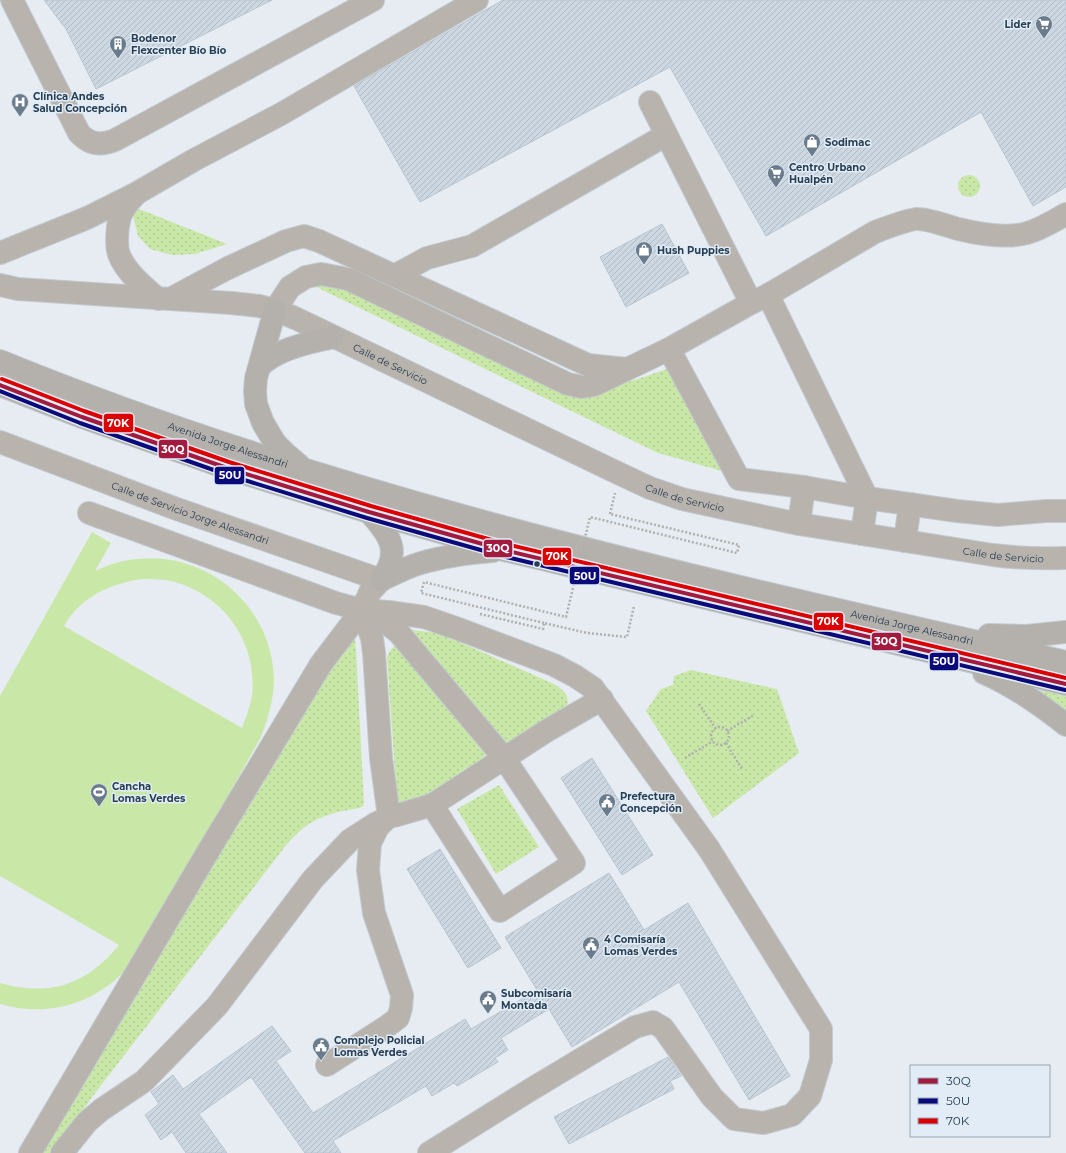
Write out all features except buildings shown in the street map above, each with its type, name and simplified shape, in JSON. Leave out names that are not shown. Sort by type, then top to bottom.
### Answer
[{"type":"highway","points":[[275,310],[256,378],[256,404],[263,423],[275,443],[284,453],[306,470]]},
{"type":"highway","points":[[260,366],[266,361],[290,349],[333,337]]},
{"type":"highway","name":"Avenida Jorge Alessandri","points":[[0,361],[167,424],[306,470],[512,529],[616,556],[937,633],[1066,662]]},
{"type":"highway","name":"Avenida Jorge Alessandri","points":[[0,385],[82,417],[227,468],[369,512],[504,550],[1066,684]]},
{"type":"highway","points":[[369,512],[386,533],[392,547],[393,555],[391,562],[387,572],[381,580]]},
{"type":"highway","points":[[381,580],[401,570],[434,560],[459,555],[504,550]]},
{"type":"highway","points":[[937,633],[1027,636],[1066,632]]},
{"type":"highway","points":[[953,658],[1015,689],[1066,725]]},
{"type":"street","points":[[12,0],[79,133],[89,141],[102,144],[115,140],[373,0]]},
{"type":"street","points":[[0,253],[87,218],[137,193],[194,160],[281,114],[477,0]]},
{"type":"street","points":[[650,102],[666,135],[759,299],[867,498],[862,534]]},
{"type":"street","points":[[394,276],[427,258],[472,246],[666,135]]},
{"type":"street","points":[[137,193],[129,200],[122,213],[118,228],[117,243],[119,256],[127,269],[143,285],[164,299]]},
{"type":"street","points":[[275,310],[290,287],[306,277],[321,274],[348,279],[568,384],[582,387],[594,385],[669,349],[875,232],[891,226],[917,219],[959,229],[1003,236],[1014,236],[1028,233],[1045,226],[1066,214]]},
{"type":"street","points":[[164,299],[286,241],[304,236],[319,241],[588,365],[627,369]]},
{"type":"street","points":[[0,285],[18,289],[259,306],[275,310],[295,318],[333,337]]},
{"type":"street","name":"Calle de Servicio","points":[[333,337],[557,445],[650,488],[682,499],[799,524],[905,541],[1019,558],[1066,558]]},
{"type":"street","points":[[669,349],[739,479],[804,487],[957,511],[998,514],[1066,511]]},
{"type":"street","name":"Calle de Servicio Jorge Alessandri","points":[[0,442],[174,508],[381,580]]},
{"type":"street","points":[[799,524],[804,487]]},
{"type":"street","points":[[905,541],[910,504]]},
{"type":"street","points":[[89,513],[336,603],[362,610],[382,619],[398,633],[504,758],[574,863],[500,911],[432,805]]},
{"type":"street","points":[[30,1153],[321,664],[362,610],[370,592],[381,580]]},
{"type":"street","points":[[362,610],[424,617],[554,665],[593,688],[709,849],[821,1029],[821,1060],[810,1096],[792,1115],[764,1123],[734,1119],[712,1097],[663,1028],[653,1022],[635,1027],[429,1153]]},
{"type":"street","points":[[362,610],[372,638],[374,653],[381,758],[389,817]]},
{"type":"street","points":[[62,1153],[88,1122],[101,1110],[144,1081],[217,1006],[313,879],[350,840],[389,817],[432,805],[548,730],[602,699]]},
{"type":"street","points":[[327,1065],[398,1018],[401,1008],[402,995],[374,914],[368,870],[370,843],[378,827],[389,817]]},
{"type":"path","points":[[610,514],[739,545],[737,553],[590,517],[566,617],[424,582],[421,593],[544,624],[587,633],[627,636],[634,606]]},
{"type":"path","points":[[699,704],[716,729]]},
{"type":"path","points":[[727,731],[754,715]]},
{"type":"path","points":[[721,728],[727,731],[729,738],[726,743],[720,745],[713,742],[712,733],[716,729],[721,728]]},
{"type":"path","points":[[685,758],[713,742]]},
{"type":"path","points":[[726,743],[742,769]]},
{"type":"green space","points":[[969,175],[977,178],[980,186],[977,194],[969,197],[961,194],[958,186],[961,178]]},
{"type":"green space","points":[[139,209],[227,244],[195,254],[172,255],[150,249],[138,236],[133,215]]},
{"type":"green space","points":[[329,275],[579,385],[614,386],[667,369],[722,471],[658,453],[308,283]]},
{"type":"green space","name":"Cancha Lomas Verdes","points":[[92,532],[111,543],[95,571],[126,561],[157,558],[186,564],[213,576],[237,594],[256,617],[268,646],[274,678],[270,708],[261,737],[137,957],[123,973],[96,994],[66,1006],[50,1009],[17,1008],[0,1004],[0,983],[35,989],[51,988],[66,984],[94,970],[119,945],[0,876],[0,696]],"holes":[[[142,579],[171,581],[193,589],[209,598],[223,611],[234,625],[250,658],[252,677],[252,696],[242,728],[64,626],[71,616],[87,600],[107,588]]]},
{"type":"green space","points":[[410,630],[430,632],[446,636],[554,684],[564,692],[567,697],[568,704],[507,744]]},
{"type":"green space","points":[[352,635],[355,639],[356,650],[363,806],[318,819],[298,832],[287,844],[92,1097],[52,1153],[38,1153],[349,636]]},
{"type":"green space","points":[[395,645],[486,757],[423,800],[397,802],[387,658],[389,652]]},
{"type":"green space","points":[[691,670],[777,689],[799,753],[713,818],[646,711],[661,689],[673,685],[674,676]]},
{"type":"green space","points":[[1034,689],[1066,696],[1066,717]]},
{"type":"green space","points":[[499,785],[539,847],[496,874],[457,809]]},
{"type":"transit line","name":"70K","points":[[2,379],[84,411],[229,462],[371,506],[506,544],[1066,678]]},
{"type":"transit line","name":"30Q","points":[[0,385],[82,417],[227,468],[369,512],[504,550],[1066,684]]},
{"type":"transit line","name":"50U","points":[[0,391],[80,423],[225,474],[367,518],[502,556],[1065,690]]},
{"type":"place","name":"Lider","points":[[1044,39]]},
{"type":"place","name":"Bodenor Flexcenter Bío Bío","points":[[118,59]]},
{"type":"place","name":"Clínica Andes Salud Concepción","points":[[20,117]]},
{"type":"place","name":"Sodimac","points":[[812,157]]},
{"type":"place","name":"Centro Urbano Hualpén","points":[[776,188]]},
{"type":"place","name":"Hush Puppies","points":[[644,265]]},
{"type":"place","name":"Cancha Lomas Verdes","points":[[99,807]]},
{"type":"place","name":"Prefectura Concepción","points":[[607,817]]},
{"type":"place","name":"4 Comisaría Lomas Verdes","points":[[591,960]]},
{"type":"place","name":"Subcomisaría Montada","points":[[488,1014]]},
{"type":"place","name":"Complejo Policial Lomas Verdes","points":[[321,1061]]}]
